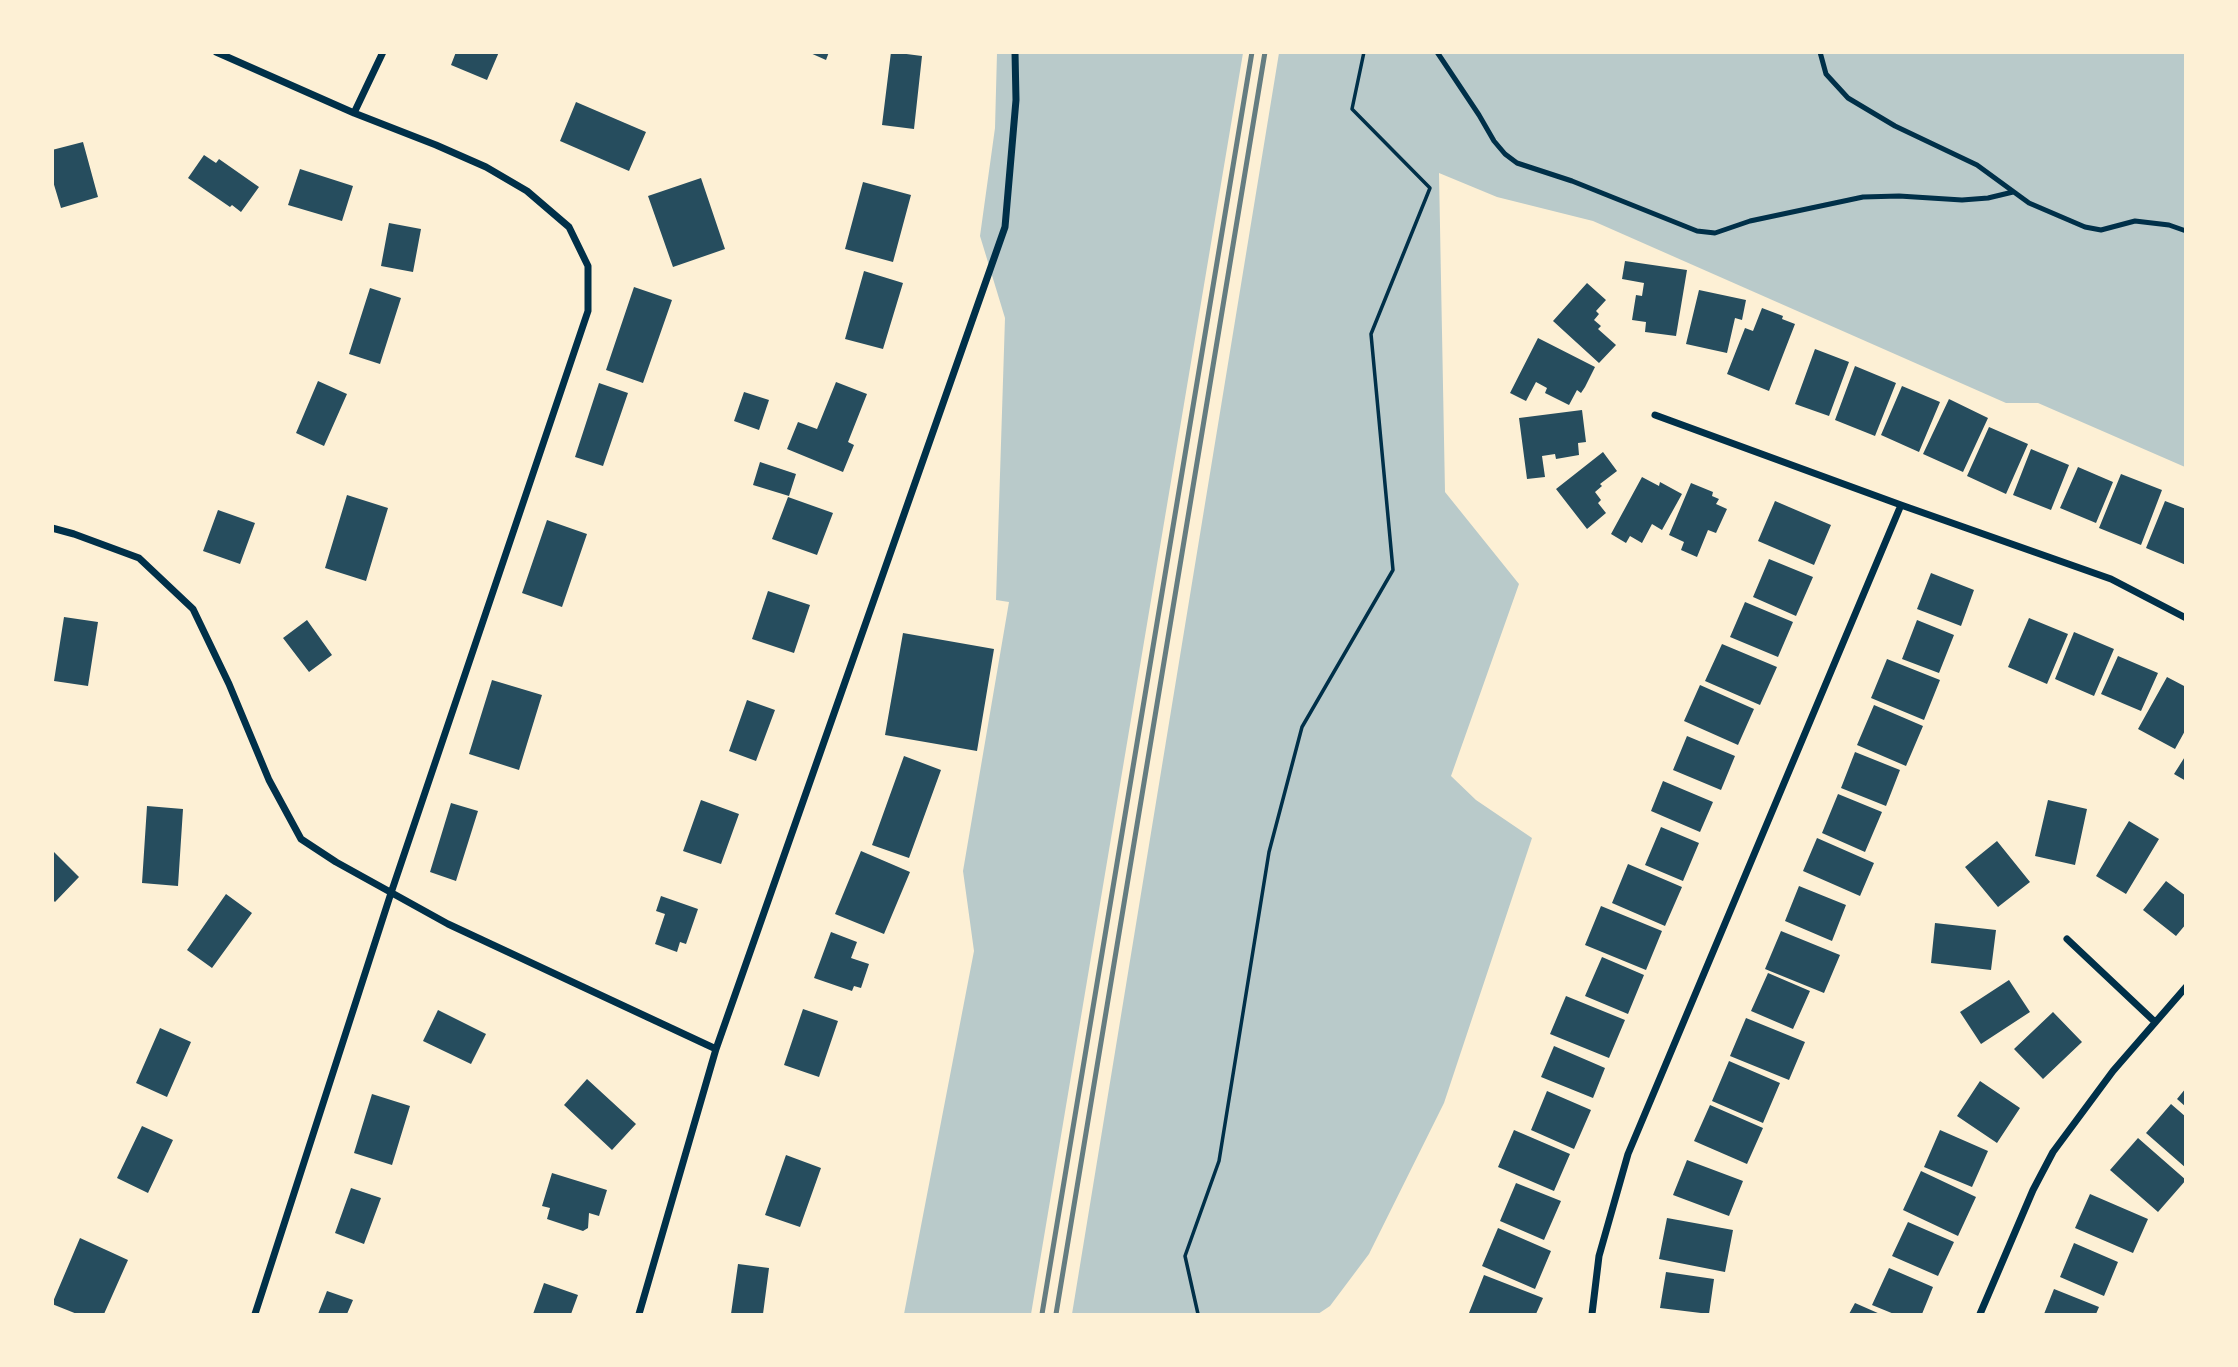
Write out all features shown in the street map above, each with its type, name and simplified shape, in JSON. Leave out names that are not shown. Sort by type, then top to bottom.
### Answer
[{"type":"street","points":[[216,52],[486,167],[527,191],[569,227],[588,266],[589,311],[391,893],[255,1314]]},
{"type":"street","points":[[354,113],[383,52]]},
{"type":"street","points":[[639,1314],[716,1049],[1004,227],[1016,100],[1015,52]]},
{"type":"street","points":[[1655,415],[2111,579],[2186,618]]},
{"type":"street","points":[[1592,1314],[1599,1256],[1628,1154],[1901,505]]},
{"type":"street","points":[[52,528],[139,558],[193,608],[229,684],[269,780],[301,839],[448,924],[716,1049]]},
{"type":"street","points":[[2067,939],[2155,1022]]},
{"type":"street","points":[[1980,1314],[2033,1190],[2053,1152],[2113,1071],[2186,987]]},
{"type":"lane","points":[[1437,52],[1494,141],[1517,163],[1572,181],[1697,231],[1715,233],[1757,219],[1863,197],[1962,200],[2013,192]]},
{"type":"lane","points":[[1819,52],[1829,80],[1847,98],[1977,165],[2029,203],[2085,227],[2101,230],[2136,221],[2169,225],[2186,231]]},
{"type":"path","points":[[1198,1314],[1185,1256],[1219,1161],[1269,852],[1292,764],[1302,727],[1393,570],[1371,334],[1430,188],[1352,109],[1364,52]]},
{"type":"shaded area","points":[[997,53],[1243,53],[1031,1314],[904,1314],[974,951],[963,871],[1009,602],[996,600],[1005,318],[980,236],[995,128]]},
{"type":"shaded area","points":[[1279,53],[2185,53],[2185,467],[2038,403],[2006,403],[1593,221],[1497,197],[1439,173],[1445,492],[1519,584],[1451,776],[1476,800],[1532,838],[1444,1103],[1369,1254],[1330,1306],[1318,1314],[1072,1314]]},
{"type":"building","points":[[456,52],[499,52],[487,80],[451,65]]},
{"type":"building","points":[[808,52],[829,52],[826,60]]},
{"type":"building","points":[[891,52],[922,56],[914,129],[882,125]]},
{"type":"building","points":[[576,102],[646,132],[629,171],[560,141]]},
{"type":"building","points":[[83,142],[98,197],[61,208],[52,178],[52,150]]},
{"type":"building","points":[[204,155],[216,163],[219,159],[259,187],[241,212],[188,178]]},
{"type":"building","points":[[300,169],[353,186],[342,221],[288,205]]},
{"type":"building","points":[[701,178],[725,249],[673,267],[648,196]]},
{"type":"building","points":[[863,182],[911,195],[893,262],[845,249]]},
{"type":"building","points":[[389,223],[421,229],[413,272],[381,266]]},
{"type":"building","points":[[1625,261],[1687,270],[1676,336],[1645,332],[1646,322],[1632,320],[1636,295],[1642,296],[1644,283],[1622,279]]},
{"type":"building","points":[[864,271],[903,283],[883,349],[845,339]]},
{"type":"building","points":[[1587,283],[1606,300],[1596,311],[1599,314],[1594,320],[1601,326],[1598,329],[1616,345],[1599,363],[1553,321]]},
{"type":"building","points":[[634,287],[672,300],[643,383],[606,370]]},
{"type":"building","points":[[370,288],[401,298],[380,364],[349,354]]},
{"type":"building","points":[[1699,290],[1746,300],[1742,320],[1735,318],[1727,353],[1686,344]]},
{"type":"building","points":[[1762,308],[1795,324],[1769,391],[1727,374],[1745,328],[1753,331]]},
{"type":"building","points":[[1538,338],[1595,367],[1581,393],[1577,390],[1569,405],[1545,393],[1547,388],[1536,382],[1526,401],[1510,393]]},
{"type":"building","points":[[1815,349],[1849,362],[1829,416],[1795,404]]},
{"type":"building","points":[[1855,366],[1896,383],[1875,436],[1835,420]]},
{"type":"building","points":[[318,381],[347,394],[324,446],[296,433]]},
{"type":"building","points":[[836,382],[867,394],[848,442],[854,445],[843,472],[787,449],[798,422],[817,429]]},
{"type":"building","points":[[599,383],[628,393],[603,466],[575,457]]},
{"type":"building","points":[[1902,386],[1940,402],[1919,452],[1881,435]]},
{"type":"building","points":[[744,392],[769,400],[759,430],[734,421]]},
{"type":"building","points":[[1949,399],[1988,418],[1963,472],[1923,454]]},
{"type":"building","points":[[1582,410],[1586,442],[1578,443],[1579,455],[1556,459],[1555,454],[1542,456],[1545,477],[1527,479],[1519,418]]},
{"type":"building","points":[[1989,427],[2028,444],[2006,494],[1967,476]]},
{"type":"building","points":[[2031,449],[2069,465],[2051,510],[2013,495]]},
{"type":"building","points":[[1603,452],[1617,471],[1600,484],[1602,486],[1595,492],[1601,500],[1598,503],[1606,513],[1587,529],[1556,489]]},
{"type":"building","points":[[760,462],[796,474],[789,496],[753,485]]},
{"type":"building","points":[[2078,467],[2113,482],[2096,523],[2060,508]]},
{"type":"building","points":[[2121,474],[2162,490],[2141,545],[2099,528]]},
{"type":"building","points":[[1642,477],[1659,486],[1660,482],[1682,494],[1662,530],[1652,524],[1642,543],[1630,536],[1626,543],[1611,534]]},
{"type":"building","points":[[1691,483],[1713,492],[1712,496],[1719,499],[1716,504],[1727,509],[1716,533],[1708,530],[1697,557],[1681,550],[1684,542],[1669,535]]},
{"type":"building","points":[[347,495],[388,508],[366,581],[325,568]]},
{"type":"building","points":[[788,497],[833,513],[817,555],[772,539]]},
{"type":"building","points":[[1775,501],[1831,525],[1814,565],[1758,541]]},
{"type":"building","points":[[2165,501],[2186,509],[2186,565],[2146,548]]},
{"type":"building","points":[[218,510],[255,523],[240,564],[203,551]]},
{"type":"building","points":[[547,520],[587,534],[562,607],[522,593]]},
{"type":"building","points":[[1769,559],[1813,577],[1796,616],[1753,597]]},
{"type":"building","points":[[1931,573],[1974,590],[1961,626],[1917,609]]},
{"type":"building","points":[[768,591],[810,605],[794,653],[752,639]]},
{"type":"building","points":[[1745,602],[1793,622],[1778,657],[1730,637]]},
{"type":"building","points":[[64,617],[98,622],[88,686],[54,681]]},
{"type":"building","points":[[2029,618],[2068,634],[2047,684],[2008,667]]},
{"type":"building","points":[[307,620],[332,655],[309,672],[283,638]]},
{"type":"building","points":[[1917,620],[1954,635],[1939,673],[1902,659]]},
{"type":"building","points":[[2074,632],[2114,649],[2094,696],[2055,679]]},
{"type":"building","points":[[903,633],[994,649],[977,751],[885,735]]},
{"type":"building","points":[[1722,644],[1777,667],[1760,705],[1705,681]]},
{"type":"building","points":[[2118,656],[2158,673],[2141,711],[2101,694]]},
{"type":"building","points":[[1887,659],[1940,680],[1924,720],[1871,698]]},
{"type":"building","points":[[2167,677],[2186,687],[2186,729],[2175,749],[2138,729]]},
{"type":"building","points":[[492,680],[542,695],[519,770],[469,754]]},
{"type":"building","points":[[1700,685],[1754,709],[1738,745],[1684,721]]},
{"type":"building","points":[[747,700],[775,710],[756,761],[729,751]]},
{"type":"building","points":[[1874,705],[1923,726],[1906,766],[1857,745]]},
{"type":"building","points":[[1687,736],[1735,756],[1721,790],[1673,770]]},
{"type":"building","points":[[1855,752],[1900,770],[1886,806],[1841,788]]},
{"type":"building","points":[[2186,755],[2186,781],[2174,774]]},
{"type":"building","points":[[904,756],[941,770],[909,858],[872,845]]},
{"type":"building","points":[[1663,781],[1713,802],[1700,832],[1651,811]]},
{"type":"building","points":[[1838,794],[1882,812],[1865,852],[1822,833]]},
{"type":"building","points":[[701,800],[739,814],[721,864],[683,851]]},
{"type":"building","points":[[2048,800],[2087,809],[2075,865],[2035,856]]},
{"type":"building","points":[[451,803],[478,811],[456,881],[430,872]]},
{"type":"building","points":[[147,806],[183,809],[178,886],[142,883]]},
{"type":"building","points":[[2129,821],[2159,839],[2126,894],[2096,876]]},
{"type":"building","points":[[1661,827],[1699,843],[1683,881],[1645,865]]},
{"type":"building","points":[[1817,838],[1874,863],[1860,896],[1803,871]]},
{"type":"building","points":[[1997,841],[2030,882],[1998,907],[1965,867]]},
{"type":"building","points":[[52,850],[79,877],[55,902],[52,899]]},
{"type":"building","points":[[861,851],[910,872],[884,934],[835,914]]},
{"type":"building","points":[[1628,864],[1682,887],[1665,926],[1612,903]]},
{"type":"building","points":[[2166,881],[2186,896],[2186,924],[2176,936],[2143,910]]},
{"type":"building","points":[[1799,886],[1846,905],[1832,941],[1785,921]]},
{"type":"building","points":[[226,894],[252,913],[212,968],[187,950]]},
{"type":"building","points":[[661,896],[698,909],[686,944],[680,942],[677,952],[655,944],[665,914],[656,911]]},
{"type":"building","points":[[1601,906],[1662,931],[1646,970],[1585,945]]},
{"type":"building","points":[[1935,923],[1996,930],[1991,970],[1931,963]]},
{"type":"building","points":[[1781,931],[1840,955],[1824,993],[1765,969]]},
{"type":"building","points":[[831,932],[857,942],[851,958],[869,964],[861,988],[854,986],[852,991],[814,978]]},
{"type":"building","points":[[1602,957],[1644,975],[1628,1014],[1585,996]]},
{"type":"building","points":[[1768,973],[1810,991],[1793,1029],[1751,1011]]},
{"type":"building","points":[[2009,980],[2030,1012],[1981,1044],[1960,1012]]},
{"type":"building","points":[[1566,996],[1625,1020],[1609,1058],[1550,1034]]},
{"type":"building","points":[[803,1009],[838,1021],[819,1077],[784,1065]]},
{"type":"building","points":[[438,1010],[486,1034],[471,1064],[423,1041]]},
{"type":"building","points":[[2053,1012],[2082,1042],[2043,1079],[2014,1049]]},
{"type":"building","points":[[1746,1018],[1805,1042],[1789,1080],[1730,1056]]},
{"type":"building","points":[[160,1028],[191,1042],[167,1097],[136,1083]]},
{"type":"building","points":[[1554,1046],[1605,1068],[1593,1098],[1541,1077]]},
{"type":"building","points":[[1729,1061],[1780,1083],[1763,1123],[1712,1101]]},
{"type":"building","points":[[587,1079],[636,1124],[612,1150],[564,1105]]},
{"type":"building","points":[[1980,1081],[2020,1108],[1997,1143],[1957,1116]]},
{"type":"building","points":[[2186,1088],[2186,1107],[2177,1099]]},
{"type":"building","points":[[1547,1091],[1591,1110],[1574,1149],[1531,1130]]},
{"type":"building","points":[[372,1094],[410,1106],[392,1165],[354,1153]]},
{"type":"building","points":[[2171,1104],[2186,1117],[2186,1168],[2146,1133]]},
{"type":"building","points":[[1710,1105],[1763,1128],[1747,1164],[1694,1141]]},
{"type":"building","points":[[142,1126],[173,1140],[148,1193],[117,1178]]},
{"type":"building","points":[[1514,1130],[1570,1154],[1554,1191],[1498,1167]]},
{"type":"building","points":[[1940,1130],[1988,1151],[1972,1187],[1924,1167]]},
{"type":"building","points":[[2138,1138],[2186,1180],[2158,1212],[2110,1170]]},
{"type":"building","points":[[786,1155],[821,1168],[800,1227],[765,1215]]},
{"type":"building","points":[[1687,1160],[1743,1181],[1729,1216],[1673,1195]]},
{"type":"building","points":[[1921,1171],[1976,1197],[1958,1236],[1903,1210]]},
{"type":"building","points":[[552,1173],[607,1190],[599,1216],[589,1213],[588,1228],[583,1231],[547,1219],[550,1208],[542,1206]]},
{"type":"building","points":[[1516,1183],[1561,1201],[1544,1240],[1500,1221]]},
{"type":"building","points":[[351,1188],[381,1198],[364,1244],[335,1233]]},
{"type":"building","points":[[2090,1194],[2148,1219],[2133,1253],[2075,1228]]},
{"type":"building","points":[[1667,1218],[1733,1230],[1725,1272],[1659,1259]]},
{"type":"building","points":[[1908,1222],[1954,1242],[1938,1276],[1892,1256]]},
{"type":"building","points":[[1498,1228],[1551,1251],[1535,1289],[1482,1266]]},
{"type":"building","points":[[80,1238],[128,1260],[104,1314],[77,1314],[52,1304]]},
{"type":"building","points":[[2074,1243],[2118,1262],[2104,1296],[2060,1277]]},
{"type":"building","points":[[738,1264],[769,1268],[763,1314],[731,1314]]},
{"type":"building","points":[[1889,1268],[1933,1287],[1922,1314],[1894,1314],[1872,1305]]},
{"type":"building","points":[[1666,1272],[1714,1279],[1709,1314],[1660,1308]]},
{"type":"building","points":[[1484,1275],[1543,1298],[1536,1314],[1469,1313]]},
{"type":"building","points":[[544,1283],[578,1295],[571,1314],[533,1314]]},
{"type":"building","points":[[2054,1289],[2099,1307],[2096,1314],[2044,1314]]},
{"type":"building","points":[[327,1291],[353,1300],[347,1314],[318,1314]]},
{"type":"building","points":[[1855,1303],[1880,1314],[1849,1314]]},
{"type":"railway","points":[[1042,1314],[1252,52]]},
{"type":"railway","points":[[1056,1314],[1265,52]]}]
